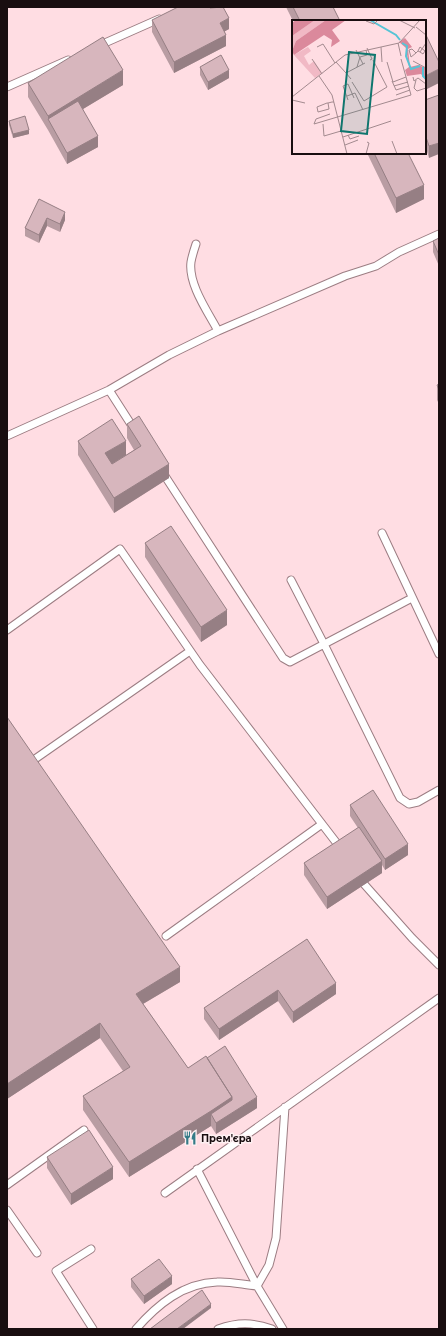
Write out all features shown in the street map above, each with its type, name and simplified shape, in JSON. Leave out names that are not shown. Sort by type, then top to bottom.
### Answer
[{"type":"lane","points":[[92,49],[164,17]]},
{"type":"lane","points":[[7,87],[78,55]]},
{"type":"lane","points":[[7,436],[110,390],[169,355],[218,331],[345,276],[376,266],[399,252],[439,234]]},
{"type":"lane","points":[[196,244],[191,263],[193,280],[199,297],[218,331]]},
{"type":"lane","points":[[110,390],[140,437]]},
{"type":"lane","points":[[157,464],[283,658],[290,662],[412,598]]},
{"type":"lane","points":[[382,533],[439,654]]},
{"type":"lane","points":[[7,630],[120,549],[190,651],[342,850]]},
{"type":"lane","points":[[291,580],[400,798],[409,804],[418,802],[439,790]]},
{"type":"lane","points":[[36,759],[190,651]]},
{"type":"lane","points":[[166,936],[322,824]]},
{"type":"lane","points":[[364,884],[412,938],[439,965]]},
{"type":"lane","points":[[165,1193],[439,998]]},
{"type":"lane","points":[[257,1286],[270,1265],[276,1238],[285,1107]]},
{"type":"lane","points":[[7,1185],[84,1130]]},
{"type":"lane","points":[[197,1170],[257,1286],[283,1329]]},
{"type":"lane","points":[[7,1210],[37,1253]]},
{"type":"lane","points":[[91,1248],[56,1272],[93,1329]]},
{"type":"lane","points":[[136,1329],[151,1312],[178,1291],[198,1284],[218,1281],[257,1286]]},
{"type":"lane","points":[[218,1329],[232,1324],[258,1324],[272,1329]]},
{"type":"building","points":[[178,7],[223,7],[229,18],[220,23],[226,35],[174,62],[152,20]]},
{"type":"building","points":[[293,7],[333,7],[340,20],[300,20]]},
{"type":"building","points":[[426,35],[439,62],[439,69],[426,76]]},
{"type":"building","points":[[103,37],[123,70],[48,116],[28,83]]},
{"type":"building","points":[[221,55],[229,70],[208,82],[200,67]]},
{"type":"building","points":[[439,95],[439,143],[429,146],[426,137],[426,100]]},
{"type":"building","points":[[78,101],[98,136],[67,153],[48,119]]},
{"type":"building","points":[[25,116],[29,130],[13,134],[9,121]]},
{"type":"building","points":[[374,154],[408,154],[424,185],[396,198]]},
{"type":"building","points":[[39,199],[65,212],[60,224],[47,218],[39,235],[25,228]]},
{"type":"building","points":[[439,238],[439,255],[433,241]]},
{"type":"building","points":[[139,416],[169,464],[114,498],[78,441],[112,419],[126,441],[105,453],[112,464],[141,446],[127,424]]},
{"type":"building","points":[[171,526],[227,610],[201,627],[145,543]]},
{"type":"building","points":[[7,717],[180,967],[136,994],[188,1068],[206,1056],[232,1097],[129,1162],[83,1096],[130,1067],[100,1023],[7,1084]]},
{"type":"building","points":[[373,790],[408,844],[385,859],[350,805]]},
{"type":"building","points":[[359,827],[382,861],[327,897],[304,863]]},
{"type":"building","points":[[307,939],[336,983],[293,1012],[278,990],[219,1029],[204,1008]]},
{"type":"building","points":[[225,1046],[257,1097],[216,1123],[211,1114],[232,1100],[232,1097],[207,1058]]},
{"type":"building","points":[[89,1130],[113,1167],[71,1194],[47,1157]]},
{"type":"building","points":[[159,1259],[172,1276],[144,1296],[131,1279]]},
{"type":"building","points":[[202,1290],[211,1304],[177,1329],[150,1329]]},
{"type":"place","name":"Прем'єра","points":[[190,1138]]}]
